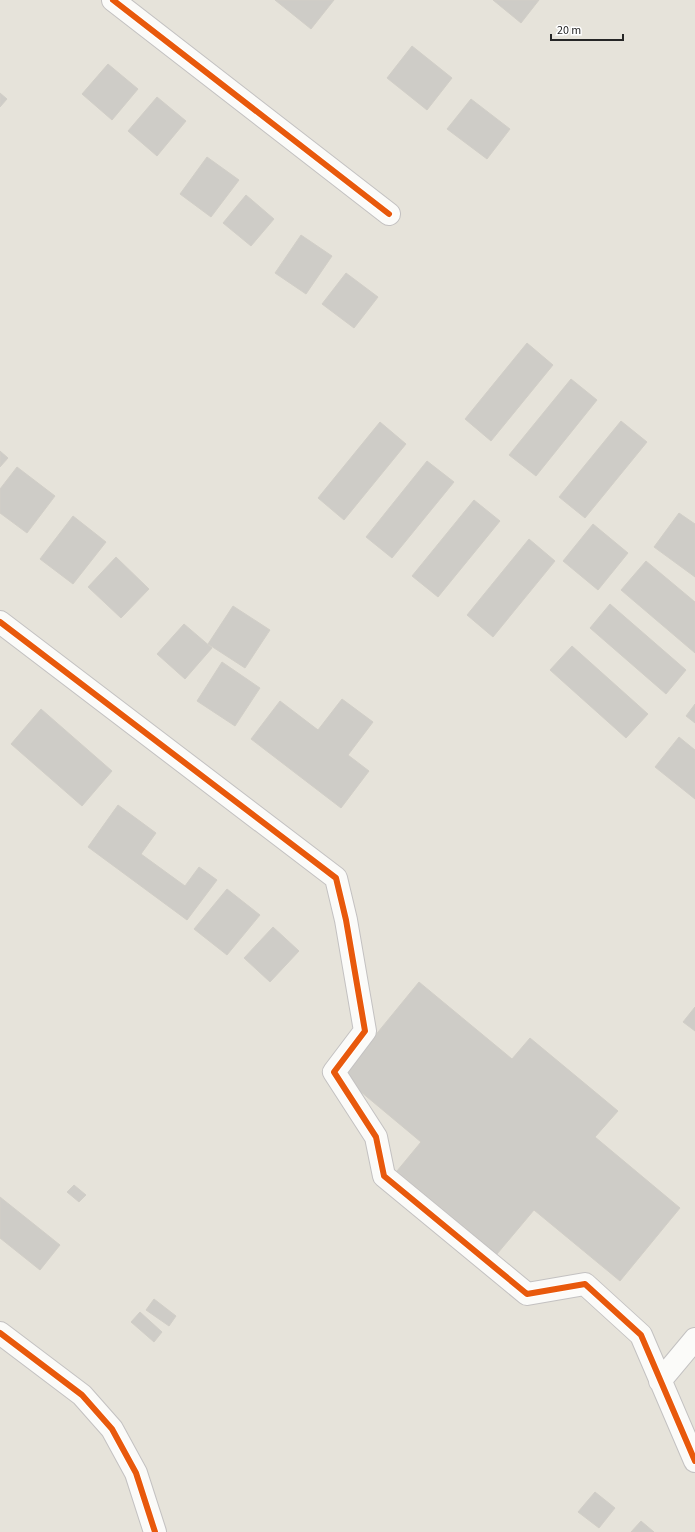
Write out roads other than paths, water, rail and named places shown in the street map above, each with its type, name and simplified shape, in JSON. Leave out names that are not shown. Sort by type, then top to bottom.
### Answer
[{"type":"street","points":[[113,0],[389,214]]},
{"type":"street","points":[[0,622],[336,878],[346,920],[365,1031],[334,1072],[376,1137],[384,1176],[527,1294],[585,1284],[641,1336],[695,1461]]},
{"type":"street","points":[[0,1333],[82,1395],[112,1429],[136,1473],[155,1532]]},
{"type":"street","points":[[660,1381],[695,1339]]}]
